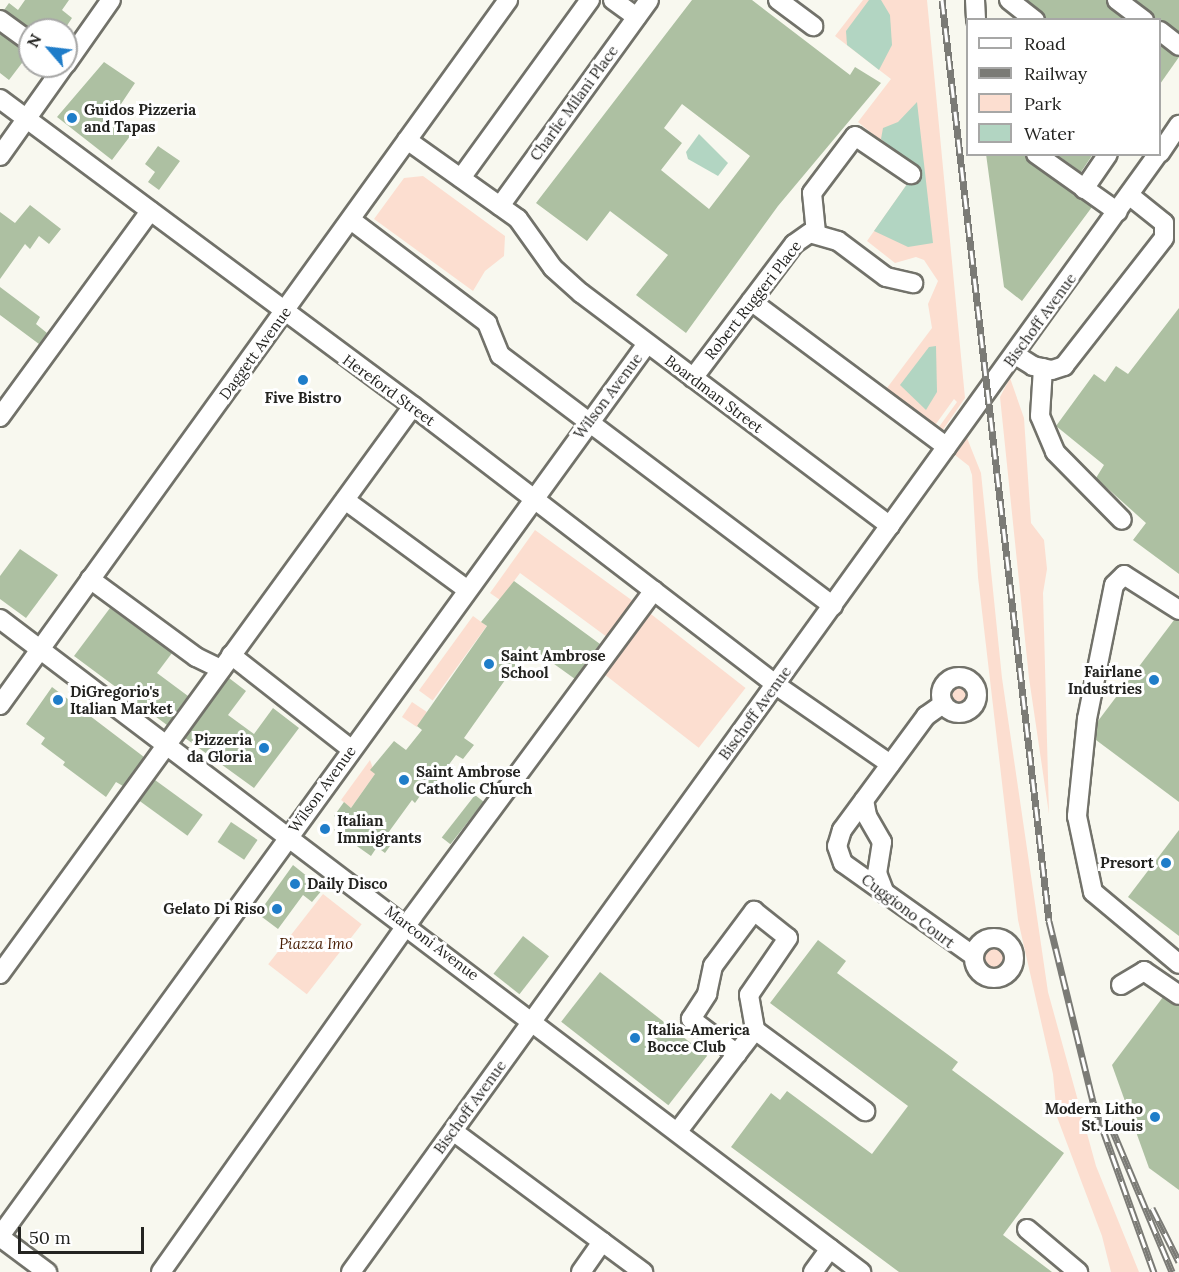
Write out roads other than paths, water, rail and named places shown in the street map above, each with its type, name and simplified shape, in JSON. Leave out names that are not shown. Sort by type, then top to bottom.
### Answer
[{"type":"street","points":[[78,46],[111,0]]},
{"type":"street","name":"Daggett Avenue","points":[[0,705],[508,0]]},
{"type":"street","points":[[461,178],[590,0]]},
{"type":"street","points":[[613,0],[636,17]]},
{"type":"street","name":"Charlie Milani Place","points":[[500,206],[649,0]]},
{"type":"street","points":[[778,0],[813,26]]},
{"type":"street","points":[[975,0],[976,18]]},
{"type":"street","points":[[1009,0],[1032,18]]},
{"type":"street","points":[[1117,0],[1141,18]]},
{"type":"street","points":[[0,20],[18,33]]},
{"type":"street","points":[[1161,32],[1179,46]]},
{"type":"street","points":[[0,156],[55,78]]},
{"type":"street","name":"Hereford Street","points":[[0,99],[283,313],[413,406],[776,685],[890,764]]},
{"type":"street","name":"Bischoff Avenue","points":[[1161,151],[1179,126]]},
{"type":"street","points":[[816,233],[812,193],[855,136],[911,174]]},
{"type":"street","name":"Boardman Street","points":[[407,140],[528,228],[564,280],[890,526]]},
{"type":"street","points":[[1039,156],[1118,212]]},
{"type":"street","points":[[1084,189],[1107,156]]},
{"type":"street","name":"Bischoff Avenue","points":[[351,1272],[1158,156]]},
{"type":"street","points":[[1014,354],[1043,368],[1065,366],[1164,238],[1164,223],[1129,195]]},
{"type":"street","points":[[0,417],[150,211]]},
{"type":"street","points":[[351,220],[487,323],[500,355],[833,606]]},
{"type":"street","name":"Robert Ruggeri Place","points":[[693,378],[794,244],[816,233],[838,242],[886,277],[913,283]]},
{"type":"street","points":[[751,301],[947,447]]},
{"type":"street","name":"Wilson Avenue","points":[[0,1237],[531,498],[647,344]]},
{"type":"street","points":[[1043,368],[1040,416],[1052,445],[1066,467],[1122,520]]},
{"type":"street","points":[[0,974],[413,406]]},
{"type":"street","points":[[345,500],[466,590]]},
{"type":"street","points":[[1179,610],[1124,575],[1114,585],[1087,719],[1077,816],[1093,892],[1179,964]]},
{"type":"street","points":[[90,579],[196,657],[226,662],[351,748]]},
{"type":"street","points":[[161,1272],[407,925],[654,590]]},
{"type":"street","name":"Marconi Avenue","points":[[0,619],[533,1020],[861,1272]]},
{"type":"street","points":[[885,894],[877,873],[882,842],[867,816],[864,800],[926,716],[943,704]]},
{"type":"street","name":"Cuggiono Court","points":[[864,800],[839,837],[843,863],[974,956]]},
{"type":"street","points":[[737,1054],[691,1019],[707,994],[713,966],[754,911],[788,938],[749,995],[755,1030],[865,1111]]},
{"type":"street","points":[[1121,985],[1144,970],[1179,995]]},
{"type":"street","points":[[678,1131],[755,1030]]},
{"type":"street","points":[[453,1131],[643,1272]]},
{"type":"street","points":[[1027,1229],[1078,1272]]},
{"type":"street","points":[[0,1237],[47,1272]]},
{"type":"street","points":[[581,1272],[602,1242]]},
{"type":"street","points":[[813,1272],[830,1249]]},
{"type":"water","points":[[869,0],[881,0],[890,15],[892,45],[879,70],[847,45],[846,31]]},
{"type":"water","points":[[917,102],[933,243],[908,247],[874,231],[917,170],[881,139],[883,128],[898,122]]},
{"type":"water","points":[[699,134],[728,163],[718,176],[688,159],[686,152]]},
{"type":"water","points":[[936,346],[937,392],[926,410],[900,385],[929,347]]},
{"type":"railway","points":[[942,0],[1049,921],[1093,1102],[1154,1272]]},
{"type":"railway","points":[[1107,1117],[1172,1272]]},
{"type":"railway","points":[[1152,1208],[1179,1262]]},
{"type":"place","name":"Guidos Pizzeria and Tapas","points":[[72,118]]},
{"type":"place","name":"Five Bistro","points":[[303,380]]},
{"type":"place","name":"Saint Ambrose School","points":[[489,664]]},
{"type":"place","name":"Fairlane Industries","points":[[1154,680]]},
{"type":"place","name":"DiGregorio's Italian Market","points":[[58,700]]},
{"type":"place","name":"Pizzeria da Gloria","points":[[264,748]]},
{"type":"place","name":"Saint Ambrose Catholic Church","points":[[404,780]]},
{"type":"place","name":"Italian Immigrants","points":[[325,829]]},
{"type":"place","name":"Presort","points":[[1166,863]]},
{"type":"place","name":"Daily Disco","points":[[295,884]]},
{"type":"place","name":"Gelato Di Riso","points":[[277,909]]},
{"type":"place","name":"Italia-America Bocce Club","points":[[635,1038]]},
{"type":"place","name":"Modern Litho St. Louis","points":[[1155,1117]]},
{"type":"park label","name":"Piazza Imo","points":[[316,944]]}]
